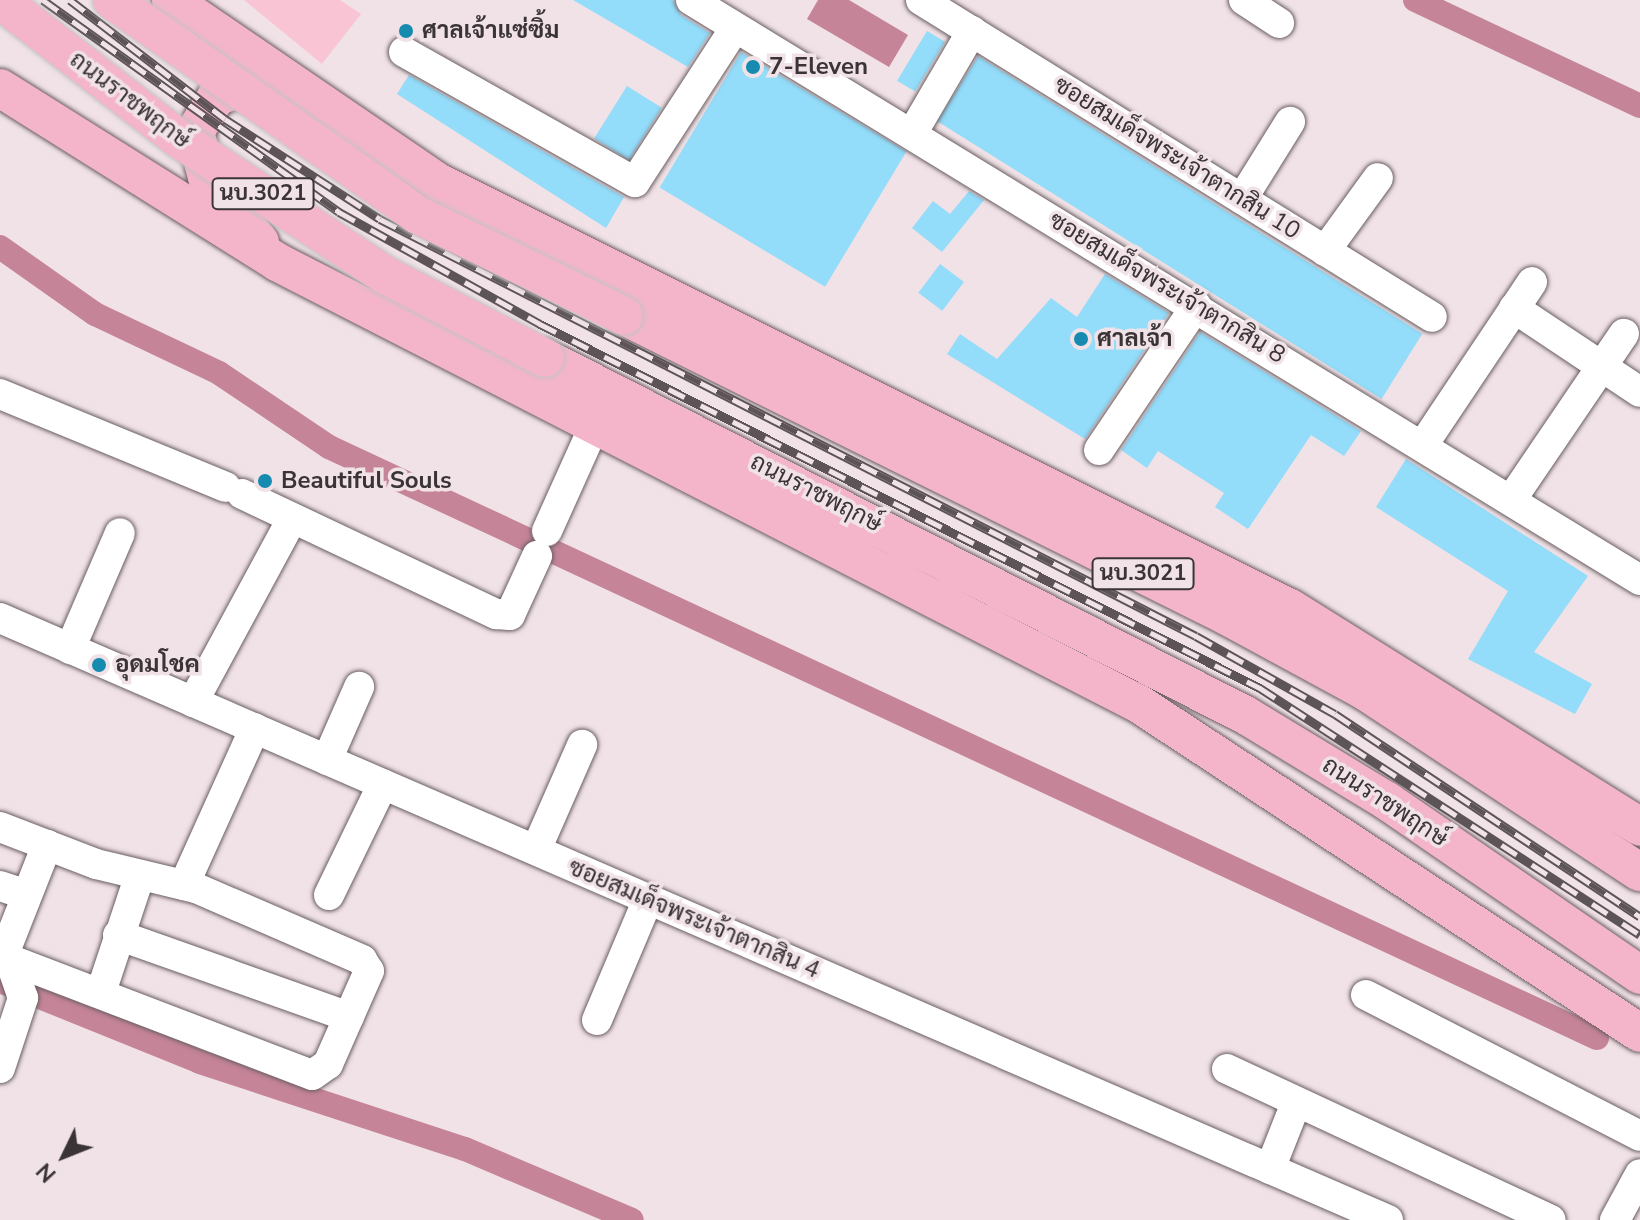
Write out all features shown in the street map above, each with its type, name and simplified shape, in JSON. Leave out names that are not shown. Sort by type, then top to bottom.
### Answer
[{"type":"main road","name":"ถนนราชพฤกษ์","points":[[0,0],[182,141],[385,275],[1247,716],[1387,801],[1640,975]]},
{"type":"main road","name":"นบ.3021","points":[[112,0],[418,215],[1310,661],[1640,872]]},
{"type":"main road","name":"นบ.3021","points":[[171,0],[302,94],[439,183],[1276,600],[1468,715],[1640,827]]},
{"type":"main road","points":[[277,262],[207,177],[195,132],[216,97],[258,78],[302,94]]},
{"type":"main road","name":"ถนนราชพฤกษ์","points":[[0,88],[277,262],[1070,665],[1222,755],[1640,1033]]},
{"type":"main road","points":[[1468,715],[1640,861]]},
{"type":"main road","points":[[1222,755],[1640,983]]},
{"type":"street","name":"ซอยสมเด็จพระเจ้าตากสิน 8","points":[[691,0],[913,132],[1640,580]]},
{"type":"street","name":"ซอยสมเด็จพระเจ้าตากสิน 10","points":[[921,0],[1432,317]]},
{"type":"street","points":[[1244,0],[1279,23]]},
{"type":"street","points":[[404,52],[635,182],[735,28]]},
{"type":"street","points":[[913,132],[972,31]]},
{"type":"street","points":[[1242,199],[1290,122]]},
{"type":"street","points":[[1325,251],[1378,178]]},
{"type":"street","points":[[1423,445],[1532,282]]},
{"type":"street","points":[[1099,450],[1196,306]]},
{"type":"street","points":[[1514,308],[1640,392]]},
{"type":"street","points":[[1511,500],[1624,334]]},
{"type":"street","points":[[0,394],[234,491],[496,614],[510,615],[595,424]]},
{"type":"street","points":[[193,702],[292,519]]},
{"type":"street","points":[[70,649],[120,533]]},
{"type":"street","name":"ซอยสมเด็จพระเจ้าตากสิน 4","points":[[0,618],[1388,1220]]},
{"type":"street","points":[[327,760],[359,687]]},
{"type":"street","points":[[184,885],[255,728]]},
{"type":"street","points":[[536,850],[582,745]]},
{"type":"street","points":[[329,895],[383,784]]},
{"type":"street","points":[[0,827],[140,875],[184,885],[362,960],[369,971],[323,1073],[312,1075],[101,992],[12,973]]},
{"type":"street","points":[[0,1068],[12,973],[13,891],[47,845]]},
{"type":"street","points":[[101,992],[140,875]]},
{"type":"street","points":[[597,1020],[648,899]]},
{"type":"street","points":[[118,935],[349,1017]]},
{"type":"street","points":[[1366,995],[1640,1136]]},
{"type":"street","points":[[1227,1069],[1551,1220]]},
{"type":"street","points":[[1270,1169],[1296,1103]]},
{"type":"street","points":[[1615,1220],[1640,1174]]},
{"type":"shaded area","points":[[244,0],[340,0],[361,14],[322,64]]},
{"type":"shaded area","points":[[818,0],[849,0],[908,35],[889,67],[807,19]]},
{"type":"building","points":[[573,0],[673,0],[681,15],[710,33],[688,67]]},
{"type":"building","points":[[927,31],[945,42],[915,92],[897,81]]},
{"type":"building","points":[[741,52],[906,151],[825,287],[660,187]]},
{"type":"building","points":[[978,56],[1422,334],[1382,399],[937,121]]},
{"type":"building","points":[[409,75],[624,197],[606,228],[397,94]]},
{"type":"building","points":[[627,86],[662,108],[629,160],[594,139]]},
{"type":"building","points":[[969,191],[984,200],[942,252],[912,228],[933,201],[950,214]]},
{"type":"building","points":[[940,264],[964,282],[942,311],[918,293]]},
{"type":"building","points":[[1105,274],[1169,313],[1085,439],[947,354],[960,334],[997,359],[1051,298],[1077,317]]},
{"type":"building","points":[[1200,332],[1361,431],[1344,456],[1311,435],[1248,529],[1215,507],[1224,493],[1158,451],[1147,468],[1121,450]]},
{"type":"building","points":[[1406,459],[1588,576],[1534,652],[1592,684],[1575,714],[1468,659],[1508,591],[1376,507]]},
{"type":"waterway","points":[[1415,0],[1640,106]]},
{"type":"waterway","points":[[0,247],[95,314],[219,373],[329,447],[1597,1038]]},
{"type":"waterway","points":[[0,981],[200,1062],[465,1149],[632,1220]]},
{"type":"railway","points":[[43,0],[339,212],[540,324],[1260,688],[1640,935]]},
{"type":"railway","points":[[70,0],[225,119],[380,219],[1196,636],[1335,714],[1640,917]]},
{"type":"place","name":"ศาลเจ้าแซ่ซิ้ม","points":[[406,31]]},
{"type":"place","name":"7-Eleven","points":[[753,67]]},
{"type":"place","name":"ศาลเจ้า","points":[[1081,339]]},
{"type":"place","name":"Beautiful Souls","points":[[265,481]]},
{"type":"place","name":"อุดมโชค","points":[[99,665]]}]
